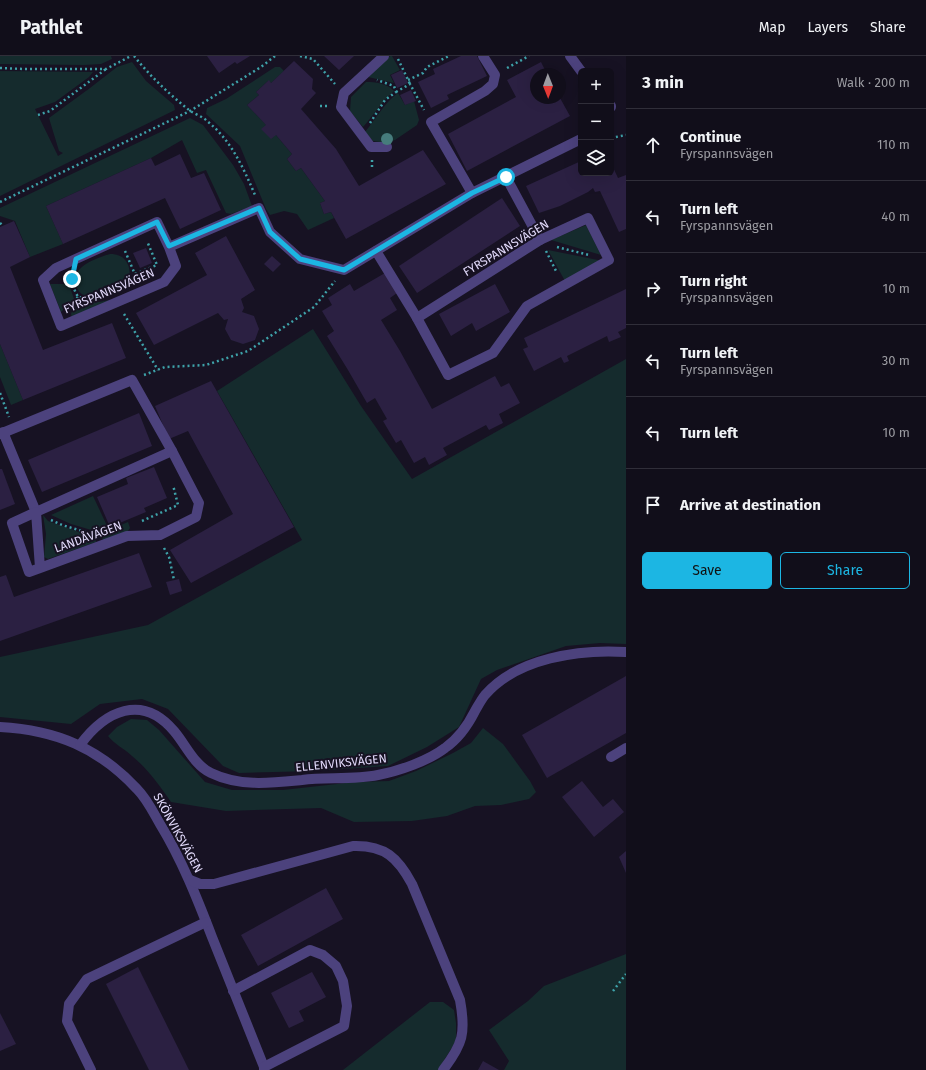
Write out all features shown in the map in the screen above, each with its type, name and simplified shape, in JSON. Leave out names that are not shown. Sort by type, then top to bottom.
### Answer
[{"type":"street","points":[[384,56],[344,93],[341,107],[371,147],[387,147]]},
{"type":"street","points":[[472,193],[430,122],[485,91],[493,84],[495,75],[483,56]]},
{"type":"street","points":[[570,56],[579,68]]},
{"type":"street","points":[[169,246],[259,208],[270,232],[300,259],[344,270],[472,193],[579,140]]},
{"type":"street","points":[[506,177],[541,242]]},
{"type":"street","name":"FYRSPANNSVÄGEN","points":[[417,318],[541,242],[588,218],[609,260]]},
{"type":"street","name":"FYRSPANNSVÄGEN","points":[[157,222],[169,246],[176,266],[164,282],[61,326],[43,280],[56,268],[101,247],[157,222]]},
{"type":"street","points":[[376,251],[417,318],[448,375],[493,353],[527,306],[609,260]]},
{"type":"street","name":"LANDÅVÄGEN","points":[[132,380],[199,503],[196,517],[160,535],[127,536],[40,568],[39,511],[2,433],[14,428],[132,380]]},
{"type":"street","points":[[40,568],[29,572],[12,523],[172,451]]},
{"type":"street","name":"ELLENVIKSVÄGEN","points":[[80,745],[90,732],[107,718],[119,712],[135,709],[151,712],[164,721],[173,730],[200,766],[210,773],[228,780],[247,783],[276,783],[317,778],[377,775],[397,770],[432,756],[447,748],[467,726],[484,696],[496,684],[530,665],[566,656],[601,651],[626,652]]},
{"type":"street","name":"SKÖNVIKSVÄGEN","points":[[0,727],[53,735],[80,745],[108,763],[138,790],[165,832],[190,880],[264,1068]]},
{"type":"street","points":[[610,757],[626,748]]},
{"type":"street","points":[[190,880],[200,884],[214,884],[354,846],[367,845],[376,848],[396,860],[405,871],[412,884],[460,1000],[463,1015],[460,1043],[455,1054],[443,1070]]},
{"type":"street","points":[[91,1070],[67,1021],[69,1004],[87,979],[206,922]]},
{"type":"street","points":[[233,990],[310,950],[323,955],[336,966],[343,981],[348,1006],[344,1026],[264,1068]]},
{"type":"path","points":[[38,115],[50,112],[106,68],[131,56]]},
{"type":"path","points":[[134,56],[146,71],[190,111],[206,120],[227,142],[241,162],[259,208]]},
{"type":"path","points":[[0,202],[190,111],[261,67],[275,56]]},
{"type":"path","points":[[300,56],[313,60],[344,93]]},
{"type":"path","points":[[396,56],[430,122]]},
{"type":"path","points":[[408,80],[423,73],[427,67],[449,56]]},
{"type":"path","points":[[495,75],[529,56]]},
{"type":"path","points":[[0,68],[106,68]]},
{"type":"path","points":[[360,78],[371,79],[394,86],[396,92]]},
{"type":"path","points":[[361,134],[385,100],[410,84]]},
{"type":"path","points":[[614,137],[626,134]]},
{"type":"path","points":[[135,274],[156,265],[148,241],[142,243]]},
{"type":"path","points":[[541,242],[609,260]]},
{"type":"path","points":[[541,242],[564,286]]},
{"type":"path","points":[[101,247],[111,247],[125,251],[130,248]]},
{"type":"path","points":[[125,251],[137,278],[135,283]]},
{"type":"path","points":[[76,259],[72,279],[73,287],[78,297],[90,299]]},
{"type":"path","points":[[132,380],[165,367],[206,365],[248,351],[314,307],[344,270]]},
{"type":"path","points":[[117,302],[158,370]]},
{"type":"path","points":[[0,393],[14,428]]},
{"type":"path","points":[[127,536],[138,522],[178,505],[173,487],[179,466]]},
{"type":"path","points":[[39,511],[49,519],[62,525],[97,536],[104,545]]},
{"type":"path","points":[[157,535],[169,557],[174,580]]},
{"type":"path","points":[[613,991],[626,974]]},
{"type":"green space","points":[[0,56],[111,56],[112,59],[101,64],[84,65],[0,64]]},
{"type":"green space","points":[[390,56],[392,56],[400,70],[390,75],[394,83],[368,77]]},
{"type":"green space","points":[[132,62],[146,81],[174,105],[175,110],[0,196],[0,71],[93,72],[89,77],[55,102],[35,109],[58,156],[63,153],[59,151],[49,118],[117,67]]},
{"type":"green space","points":[[275,67],[280,67],[284,71],[271,83],[268,81],[256,92],[259,95],[247,105],[292,154],[287,159],[296,171],[301,168],[325,201],[320,203],[324,214],[331,212],[334,218],[308,230],[297,214],[284,211],[270,215],[266,209],[240,146],[206,114],[207,108],[226,99]]},
{"type":"green space","points":[[366,82],[384,85],[394,91],[363,127],[350,111],[351,97]]},
{"type":"green space","points":[[398,93],[405,105],[414,101],[419,120],[417,125],[395,140],[386,143],[373,141],[365,132],[384,106]]},
{"type":"green space","points":[[190,118],[203,125],[233,165],[244,184],[252,206],[231,214],[226,213],[206,170],[197,173],[182,140],[151,158],[46,206],[63,244],[30,257],[15,221],[0,216],[0,208]]},
{"type":"green space","points":[[586,225],[601,255],[551,240]]},
{"type":"green space","points":[[548,250],[598,260],[599,264],[565,281]]},
{"type":"green space","points":[[110,254],[121,256],[125,260],[130,270],[129,278],[121,287],[105,290],[99,296],[85,296],[78,290],[75,281],[76,275],[84,265]]},
{"type":"green space","points":[[50,284],[69,284],[74,299],[61,312]]},
{"type":"green space","points":[[110,300],[72,318],[71,314],[75,303],[82,301],[99,302]]},
{"type":"green space","points":[[313,329],[361,406],[412,479],[626,359],[626,644],[600,643],[566,646],[497,670],[481,679],[459,727],[427,747],[388,766],[314,771],[239,773],[223,766],[168,709],[142,699],[100,704],[71,724],[0,717],[0,657],[148,625],[302,540],[217,391]]},
{"type":"green space","points":[[0,344],[23,400],[11,405],[0,377]]},
{"type":"green space","points":[[93,496],[109,530],[128,522],[130,528],[125,535],[104,541],[98,532],[71,524],[51,515]]},
{"type":"green space","points":[[43,515],[48,521],[90,536],[96,540],[96,542],[48,559],[44,557],[46,534]]},
{"type":"green space","points":[[131,719],[147,720],[159,730],[205,782],[232,790],[283,790],[355,782],[389,781],[416,771],[471,743],[483,728],[503,744],[530,781],[536,792],[529,799],[501,805],[475,806],[447,816],[412,821],[354,822],[321,808],[226,811],[171,802],[158,783],[143,766],[129,753],[113,742],[108,736],[117,727]]},
{"type":"green space","points":[[626,954],[626,1070],[504,1070],[509,1061],[489,1030],[528,1001],[544,986]]},
{"type":"green space","points":[[430,1002],[443,1002],[454,1010],[456,1023],[456,1041],[438,1070],[343,1070]]},
{"type":"building","points":[[207,56],[250,56],[237,64],[235,62],[219,73]]},
{"type":"building","points":[[324,56],[354,56],[339,70]]},
{"type":"building","points":[[461,56],[477,56],[487,76],[447,95],[449,99],[431,108],[418,82],[435,74],[433,69]]},
{"type":"building","points":[[294,61],[313,79],[312,89],[316,93],[301,109],[336,149],[359,186],[423,150],[446,184],[346,239],[331,212],[324,214],[320,203],[325,201],[301,168],[296,171],[287,159],[292,154],[276,135],[271,139],[261,129],[266,125],[247,105],[259,95],[256,92],[269,80],[271,83]]},
{"type":"building","points":[[541,62],[544,68],[530,68],[530,104],[563,104],[570,116],[467,171],[448,134],[516,97],[507,80]]},
{"type":"building","points":[[402,70],[408,83],[397,88],[391,75]]},
{"type":"building","points":[[411,90],[416,101],[405,105],[400,95]]},
{"type":"building","points":[[180,154],[191,178],[204,173],[221,210],[180,229],[165,198],[63,244],[46,206],[151,158],[155,166]]},
{"type":"building","points":[[578,162],[578,176],[614,176],[614,169],[618,178],[626,175],[626,229],[619,232],[600,191],[595,192],[593,188],[560,206],[539,213],[526,186]]},
{"type":"building","points":[[502,198],[520,226],[417,293],[399,266]]},
{"type":"building","points":[[14,221],[30,257],[10,267],[43,350],[112,323],[126,358],[23,400],[0,344],[0,227]]},
{"type":"building","points":[[226,236],[255,290],[241,299],[244,308],[242,312],[254,316],[259,329],[255,340],[243,344],[231,340],[225,329],[228,319],[224,320],[218,313],[154,345],[136,313],[207,275],[195,253]]},
{"type":"building","points":[[146,248],[152,263],[140,268],[133,253]]},
{"type":"building","points":[[272,256],[281,264],[273,272],[264,264]]},
{"type":"building","points":[[385,273],[397,293],[390,298],[397,310],[381,320],[432,409],[495,376],[501,387],[509,383],[520,403],[499,414],[503,423],[489,430],[486,425],[443,448],[447,455],[429,465],[425,457],[414,463],[401,440],[396,443],[383,421],[387,419],[375,398],[367,403],[327,336],[334,331],[322,311],[332,305],[328,298],[350,284],[354,291]]},
{"type":"building","points":[[495,284],[510,312],[476,331],[472,323],[451,336],[439,314]]},
{"type":"building","points":[[626,289],[626,328],[618,332],[621,337],[609,342],[607,336],[567,356],[569,361],[564,363],[561,357],[534,371],[523,349],[528,347],[524,338]]},
{"type":"building","points":[[211,381],[294,527],[191,583],[170,550],[233,514],[188,431],[169,439],[155,406]]},
{"type":"building","points":[[139,413],[152,446],[42,492],[28,460]]},
{"type":"building","points":[[154,467],[167,498],[144,508],[146,512],[110,527],[97,497],[128,484],[126,478]]},
{"type":"building","points":[[0,469],[2,469],[15,504],[0,510]]},
{"type":"building","points":[[139,553],[152,587],[0,641],[0,577],[6,575],[14,597]]},
{"type":"building","points":[[179,579],[182,591],[170,595],[166,582]]},
{"type":"building","points":[[626,676],[626,733],[547,778],[522,735]]},
{"type":"building","points":[[582,781],[603,807],[613,799],[624,812],[594,837],[562,797]]},
{"type":"building","points":[[626,851],[626,873],[619,857]]},
{"type":"building","points":[[326,888],[343,919],[258,966],[241,935]]},
{"type":"building","points":[[138,967],[189,1070],[149,1070],[106,984]]},
{"type":"building","points":[[312,972],[326,997],[299,1011],[304,1021],[289,1028],[271,993]]},
{"type":"building","points":[[0,1013],[16,1044],[0,1051]]},
{"type":"building","points":[[483,1061],[499,1070],[478,1070]]},
{"type":"route","points":[[72,279],[76,259],[157,222],[169,246],[259,208],[270,232],[300,259],[344,270],[472,193],[506,177]]}]
